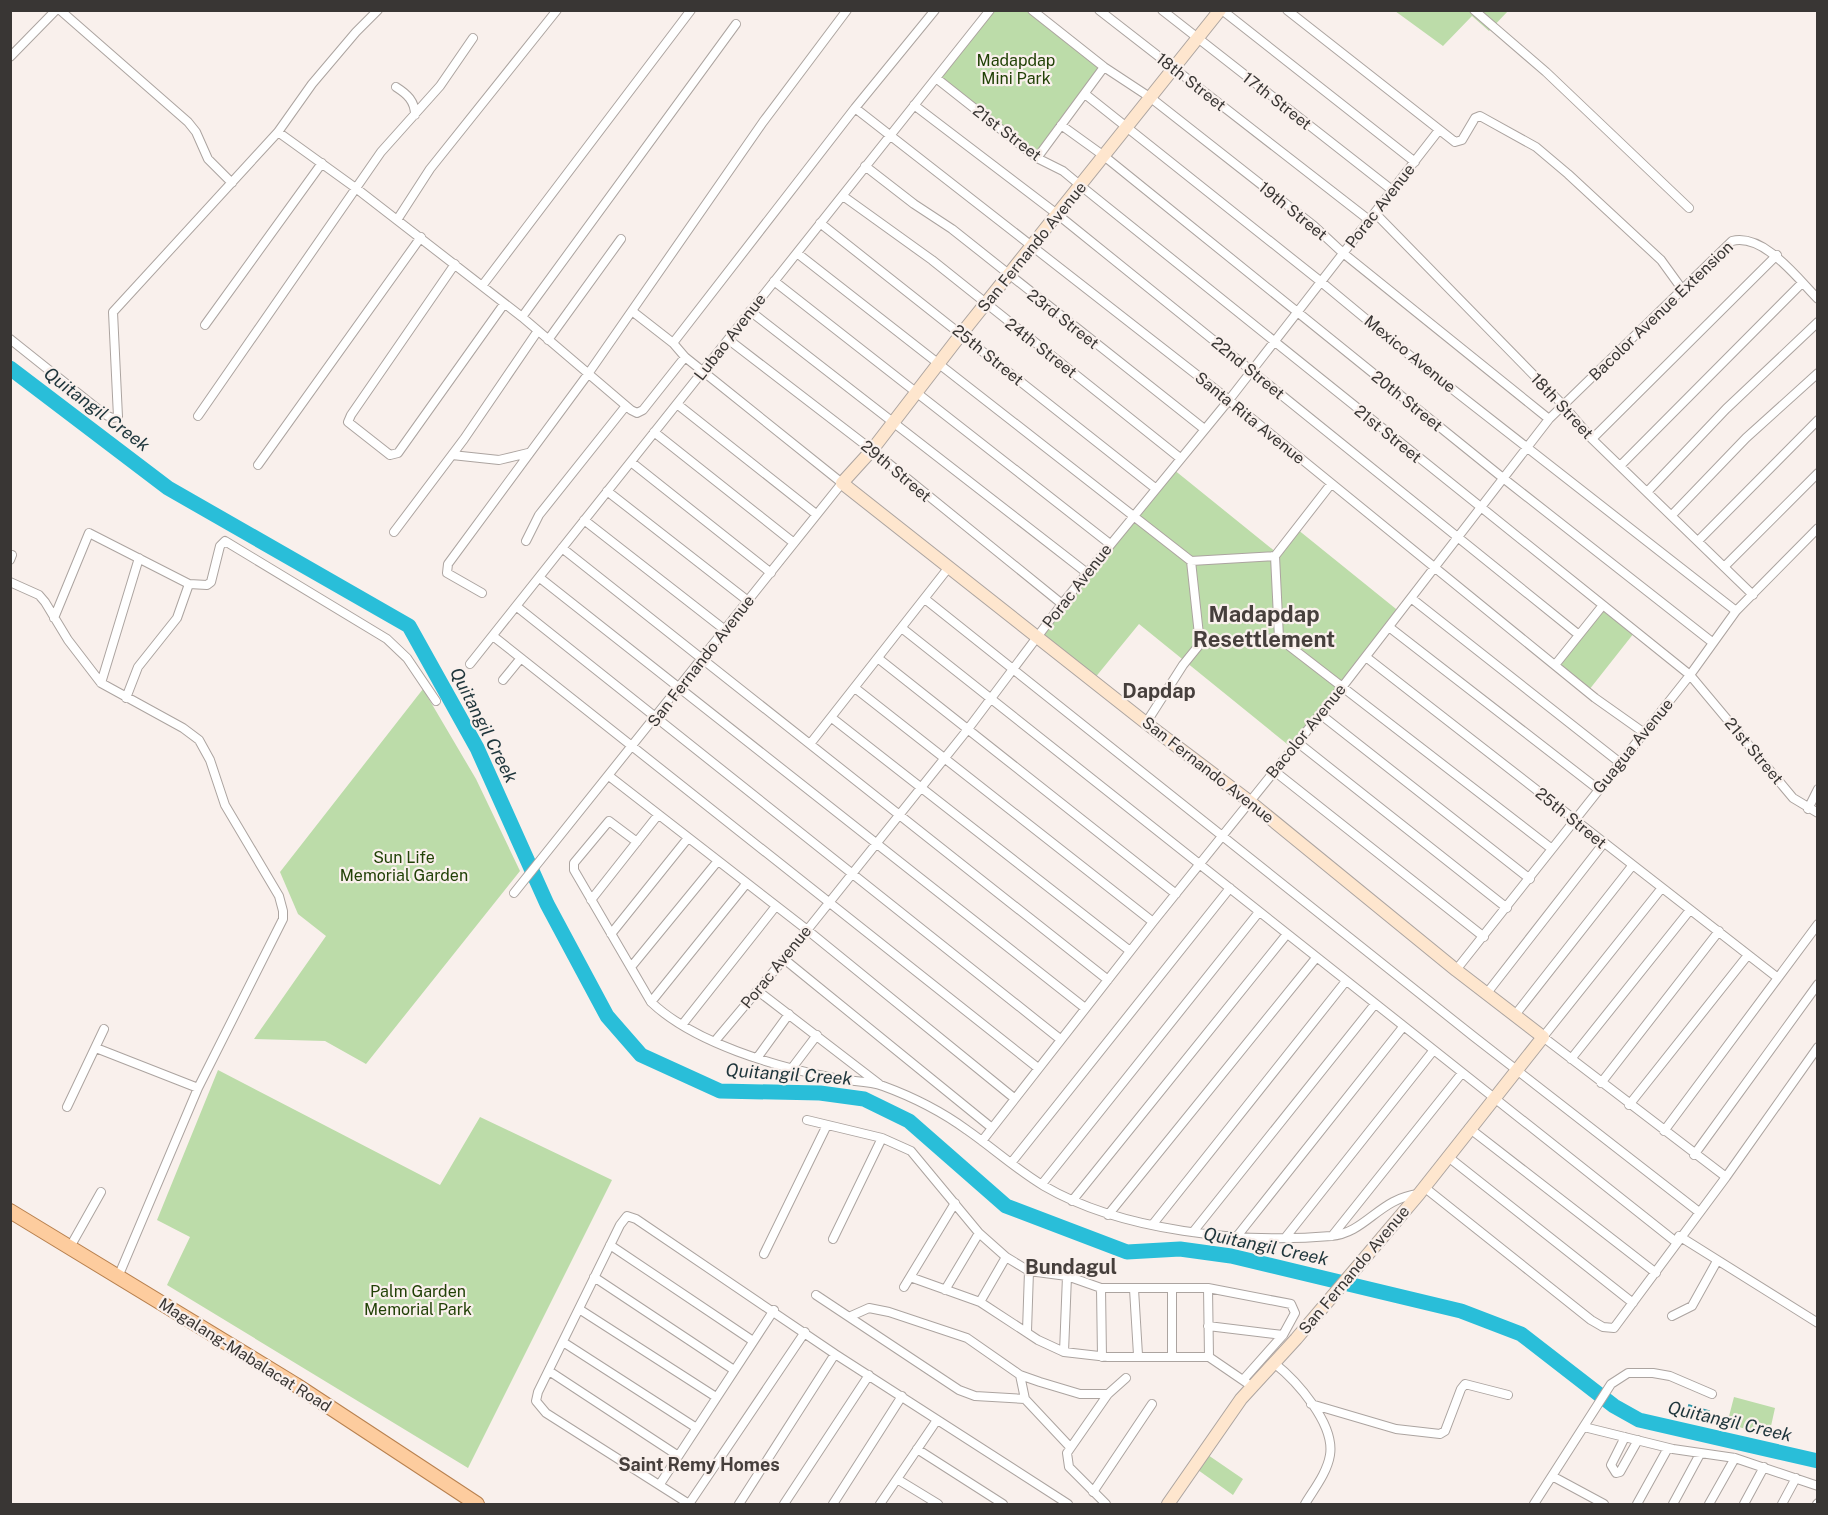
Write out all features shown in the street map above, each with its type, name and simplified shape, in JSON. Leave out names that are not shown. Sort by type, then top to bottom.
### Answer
[{"type":"main road","name":"San Fernando Avenue","points":[[1167,1504],[1247,1383],[1274,1363],[1318,1314],[1543,1037],[1456,970],[1250,801],[1146,723],[842,483],[872,450],[938,363],[1221,10]]},
{"type":"main road","name":"Magalang-Mabalacat Road","points":[[10,1211],[296,1385],[477,1504]]},
{"type":"street","points":[[10,57],[58,10],[164,98],[188,122],[196,132],[208,159],[232,183]]},
{"type":"street","points":[[10,339],[104,414],[112,418],[118,417],[113,312],[278,132],[312,84],[378,10]]},
{"type":"street","points":[[397,220],[430,169],[557,10]]},
{"type":"street","points":[[482,286],[691,10]]},
{"type":"street","points":[[482,593],[445,570],[528,453],[588,374],[763,122],[847,10]]},
{"type":"street","points":[[673,343],[855,108],[935,10]]},
{"type":"street","name":"Lubao Avenue","points":[[470,664],[990,10]]},
{"type":"street","name":"19th Street","points":[[1032,10],[1104,67],[1151,98],[1314,226],[1343,253],[1549,419]]},
{"type":"street","name":"18th Street","points":[[1099,10],[1175,70],[1372,217],[1563,405],[1592,439],[1753,595]]},
{"type":"street","name":"17th Street","points":[[1162,10],[1392,190]]},
{"type":"street","points":[[1221,10],[1414,162]]},
{"type":"street","points":[[1287,10],[1455,142],[1460,142],[1475,118],[1479,116],[1536,147],[1661,260],[1682,289]]},
{"type":"street","points":[[1474,10],[1546,72],[1689,208]]},
{"type":"street","points":[[522,317],[736,24]]},
{"type":"street","points":[[198,416],[381,152],[440,86],[473,38]]},
{"type":"street","points":[[1037,158],[1104,67]]},
{"type":"street","name":"21st Street","points":[[936,78],[1037,158],[1063,171],[1690,675],[1793,798],[1818,813]]},
{"type":"street","points":[[396,87],[407,95],[414,105],[415,115]]},
{"type":"street","name":"Mexico Avenue","points":[[1086,94],[1419,363],[1736,611]]},
{"type":"street","name":"22nd Street","points":[[914,105],[1057,214],[1579,636]]},
{"type":"street","name":"Santa Rita Avenue","points":[[855,108],[1228,400],[1555,665],[1643,732]]},
{"type":"street","name":"20th Street","points":[[1061,125],[1104,156],[1503,478],[1712,642]]},
{"type":"street","name":"Porac Avenue","points":[[715,1041],[784,959],[968,729],[1062,604],[1228,400],[1439,130]]},
{"type":"street","points":[[278,132],[421,237],[522,317],[625,406],[637,413],[643,410],[685,357]]},
{"type":"street","points":[[205,325],[322,163]]},
{"type":"street","name":"23rd Street","points":[[865,166],[914,204],[952,229],[1203,428]]},
{"type":"street","name":"24th Street","points":[[843,196],[932,260],[1180,458]]},
{"type":"street","name":"25th Street","points":[[820,223],[962,333],[1155,488]]},
{"type":"street","points":[[258,465],[421,237]]},
{"type":"street","points":[[548,340],[621,239]]},
{"type":"street","name":"Bacolor Avenue Extension","points":[[1563,405],[1732,241],[1746,241],[1777,255],[1818,299]]},
{"type":"street","points":[[797,253],[1191,561],[1275,556]]},
{"type":"street","points":[[1592,439],[1777,255]]},
{"type":"street","points":[[455,264],[349,418],[348,422],[355,429],[390,455],[398,453],[504,304]]},
{"type":"street","points":[[774,282],[1110,544]]},
{"type":"street","points":[[1620,465],[1802,283]]},
{"type":"street","name":"San Fernando Avenue","points":[[514,893],[842,483],[703,372],[673,343],[632,311]]},
{"type":"street","points":[[750,311],[1087,573]]},
{"type":"street","points":[[1648,491],[1726,409],[1818,322]]},
{"type":"street","points":[[394,532],[452,456],[537,332]]},
{"type":"street","name":"29th Street","points":[[729,339],[872,450],[1062,604]]},
{"type":"street","points":[[1672,515],[1746,438],[1818,373]]},
{"type":"street","points":[[677,404],[816,514]]},
{"type":"street","name":"Bacolor Avenue","points":[[982,1141],[1060,1039],[1366,657],[1549,419],[1563,405]]},
{"type":"street","points":[[526,541],[539,515],[625,406]]},
{"type":"street","points":[[1698,541],[1818,420]]},
{"type":"street","points":[[654,432],[794,543]]},
{"type":"street","points":[[452,456],[499,460],[528,453]]},
{"type":"street","points":[[631,462],[771,573]]},
{"type":"street","points":[[1724,567],[1818,473]]},
{"type":"street","points":[[1279,638],[1275,556],[1331,484]]},
{"type":"street","points":[[607,491],[748,601]]},
{"type":"street","points":[[584,520],[725,630]]},
{"type":"street","name":"Guagua Avenue","points":[[1456,970],[1690,675],[1736,611],[1818,528]]},
{"type":"street","points":[[54,618],[89,533],[189,584],[207,585],[211,582],[220,546],[225,541],[387,639],[407,658],[436,701]]},
{"type":"street","points":[[562,548],[1108,980]]},
{"type":"street","points":[[100,683],[139,558]]},
{"type":"street","points":[[1146,723],[1183,665],[1200,644],[1191,561]]},
{"type":"street","points":[[810,744],[903,629],[949,567]]},
{"type":"street","points":[[540,578],[1085,1008]]},
{"type":"street","points":[[10,582],[39,595],[100,683],[183,728],[199,740],[210,760],[225,805],[279,896],[284,911],[283,919],[198,1088],[118,1277]]},
{"type":"street","points":[[126,698],[138,667],[177,618],[189,584]]},
{"type":"street","points":[[1411,598],[1619,762]]},
{"type":"street","points":[[925,600],[1516,1070],[1700,1212]]},
{"type":"street","points":[[1555,665],[1603,604]]},
{"type":"street","points":[[516,606],[1060,1039]]},
{"type":"street","points":[[1389,627],[1598,789]]},
{"type":"street","points":[[903,629],[1433,1051],[1678,1239],[1818,1323]]},
{"type":"street","points":[[493,636],[1038,1068]]},
{"type":"street","points":[[1200,644],[1279,638],[1552,849]]},
{"type":"street","name":"25th Street","points":[[1366,657],[1778,978]]},
{"type":"street","points":[[503,680],[521,658]]},
{"type":"street","points":[[879,659],[1176,894]]},
{"type":"street","points":[[855,688],[945,756],[1153,922]]},
{"type":"street","points":[[1320,714],[1530,879]]},
{"type":"street","points":[[832,718],[1131,951]]},
{"type":"street","points":[[1297,742],[1507,908]]},
{"type":"street","points":[[1273,771],[1484,937]]},
{"type":"street","points":[[609,776],[806,929],[1014,1098]]},
{"type":"street","points":[[1808,809],[1818,789]]},
{"type":"street","points":[[591,900],[658,815]]},
{"type":"street","points":[[637,842],[609,822],[574,863],[575,873],[651,1002],[682,1025],[757,1058],[833,1078],[879,1085],[933,1107],[1042,1184],[1072,1202],[1108,1215],[1193,1232],[1285,1238],[1332,1236],[1353,1230],[1398,1197],[1421,1190],[1603,1327],[1616,1326],[1818,1047]]},
{"type":"street","points":[[611,934],[688,838]]},
{"type":"street","points":[[1487,993],[1604,844]]},
{"type":"street","points":[[631,967],[717,862]]},
{"type":"street","points":[[1515,1015],[1632,866]]},
{"type":"street","points":[[651,1002],[746,884]]},
{"type":"street","points":[[1011,1163],[1230,888]]},
{"type":"street","points":[[1543,1037],[1661,889]]},
{"type":"street","points":[[682,1025],[776,906]]},
{"type":"street","points":[[1571,1059],[1690,910]]},
{"type":"street","points":[[1042,1184],[1259,912]]},
{"type":"street","points":[[1664,1131],[1818,924]]},
{"type":"street","points":[[1600,1083],[1719,932]]},
{"type":"street","points":[[1072,1202],[1287,934]]},
{"type":"street","points":[[1629,1105],[1748,955]]},
{"type":"street","points":[[1108,1215],[1316,958]]},
{"type":"street","points":[[784,959],[992,1128]]},
{"type":"street","points":[[1153,1224],[1346,981]]},
{"type":"street","points":[[1694,1155],[1818,984]]},
{"type":"street","points":[[758,991],[879,1085]]},
{"type":"street","points":[[1193,1232],[1375,1004]]},
{"type":"street","points":[[757,1058],[789,1014]]},
{"type":"street","points":[[1239,1235],[1403,1027]]},
{"type":"street","points":[[67,1107],[104,1029]]},
{"type":"street","points":[[792,1068],[817,1035]]},
{"type":"street","name":"San Fernando Avenue","points":[[1543,1037],[1694,1155],[1726,1177]]},
{"type":"street","points":[[96,1048],[198,1088]]},
{"type":"street","points":[[1285,1238],[1433,1051]]},
{"type":"street","points":[[1332,1236],[1462,1073]]},
{"type":"street","points":[[807,1120],[882,1138],[911,1151],[979,1233],[1006,1257],[1029,1271],[1066,1276],[1101,1288],[1208,1288],[1291,1304],[1295,1313],[1283,1335],[1247,1383],[1209,1357],[1138,1355],[1102,1357],[1064,1352],[1046,1345],[980,1302],[910,1277]]},
{"type":"street","points":[[764,1254],[827,1125]]},
{"type":"street","points":[[1469,1128],[1656,1273]]},
{"type":"street","points":[[833,1239],[882,1138]]},
{"type":"street","points":[[1447,1156],[1633,1303]]},
{"type":"street","points":[[70,1247],[102,1191]]},
{"type":"street","points":[[904,1287],[955,1203]]},
{"type":"street","points":[[805,1332],[689,1504],[539,1407],[536,1396],[621,1222],[627,1216],[631,1216],[774,1310],[805,1332],[835,1354],[1068,1504]]},
{"type":"street","points":[[945,1290],[979,1233]]},
{"type":"street","points":[[610,1245],[753,1341]]},
{"type":"street","points":[[980,1302],[1006,1257]]},
{"type":"street","points":[[1672,1316],[1692,1306],[1717,1261]]},
{"type":"street","points":[[1027,1331],[1029,1271]]},
{"type":"street","points":[[1064,1352],[1066,1276]]},
{"type":"street","points":[[594,1277],[734,1370]]},
{"type":"street","points":[[1101,1288],[1102,1357]]},
{"type":"street","points":[[1208,1288],[1209,1357]]},
{"type":"street","points":[[1134,1289],[1138,1355]]},
{"type":"street","points":[[1172,1289],[1172,1357]]},
{"type":"street","points":[[816,1295],[959,1390],[975,1396],[1025,1399]]},
{"type":"street","points":[[850,1316],[872,1308],[943,1329],[972,1341],[1020,1375],[1072,1392],[1108,1394]]},
{"type":"street","points":[[579,1310],[716,1397]]},
{"type":"street","points":[[660,1485],[695,1427],[774,1310]]},
{"type":"street","points":[[1208,1326],[1283,1335]]},
{"type":"street","points":[[564,1342],[695,1427]]},
{"type":"street","points":[[739,1504],[835,1354]]},
{"type":"street","points":[[1274,1363],[1297,1384],[1328,1430],[1331,1453],[1326,1470],[1305,1504]]},
{"type":"street","points":[[549,1371],[677,1455]]},
{"type":"street","points":[[1534,1504],[1611,1384],[1623,1376],[1640,1372],[1670,1376],[1712,1394]]},
{"type":"street","points":[[784,1504],[869,1375]]},
{"type":"street","points":[[1020,1375],[1025,1399],[1070,1448]]},
{"type":"street","points":[[1106,1504],[1067,1464],[1067,1453],[1108,1394],[1126,1378]]},
{"type":"street","points":[[1311,1404],[1396,1430],[1440,1434],[1445,1431],[1465,1384],[1508,1395]]},
{"type":"street","points":[[833,1504],[902,1396]]},
{"type":"street","points":[[1093,1492],[1152,1404]]},
{"type":"street","points":[[880,1504],[937,1420]]},
{"type":"street","points":[[1584,1427],[1668,1448],[1735,1458],[1818,1486]]},
{"type":"street","points":[[1625,1437],[1611,1465],[1616,1473],[1620,1472],[1638,1440]]},
{"type":"street","points":[[1637,1504],[1668,1448]]},
{"type":"street","points":[[917,1449],[1003,1504]]},
{"type":"street","points":[[1673,1504],[1700,1454]]},
{"type":"street","points":[[1709,1504],[1735,1458]]},
{"type":"street","points":[[1744,1504],[1764,1467]]},
{"type":"street","points":[[1552,1476],[1604,1504]]},
{"type":"street","points":[[1782,1504],[1796,1478]]},
{"type":"street","points":[[897,1479],[938,1504]]},
{"type":"green space","name":"Madapdap Mini Park","points":[[991,11],[1032,11],[1104,67],[1037,158],[936,78]]},
{"type":"green space","points":[[1395,11],[1508,11],[1489,31],[1472,16],[1443,46]]},
{"type":"green space","points":[[1173,469],[1277,553],[1297,529],[1401,613],[1292,748],[1139,624],[1094,679],[1040,635]]},
{"type":"green space","points":[[1603,608],[1634,633],[1589,690],[1559,666]]},
{"type":"green space","name":"Sun Life Memorial Garden","points":[[423,689],[476,779],[520,871],[366,1064],[325,1041],[254,1039],[326,936],[298,914],[280,872]]},
{"type":"green space","name":"Palm Garden Memorial Park","points":[[218,1070],[440,1185],[480,1117],[612,1180],[468,1468],[167,1285],[190,1237],[157,1220]]},
{"type":"green space","points":[[1734,1397],[1775,1408],[1769,1435],[1727,1424]]},
{"type":"green space","points":[[1208,1455],[1243,1479],[1233,1495],[1198,1470]]},
{"type":"water","points":[[1689,1405],[1709,1411],[1707,1420],[1687,1414]]},
{"type":"waterway","name":"Quitangil Creek","points":[[10,368],[168,488],[409,626],[477,748],[547,904],[607,1016],[641,1055],[720,1091],[820,1093],[864,1099],[909,1121],[1006,1206],[1127,1252],[1180,1249],[1231,1256],[1461,1311],[1521,1334],[1614,1406],[1639,1420],[1818,1461]]},
{"type":"district","name":"Madapdap Resettlement","points":[[1264,626]]},
{"type":"district","name":"Dapdap","points":[[1159,691]]},
{"type":"district","name":"Bundagul","points":[[1071,1267]]},
{"type":"district","name":"Saint Remy Homes","points":[[699,1464]]}]
